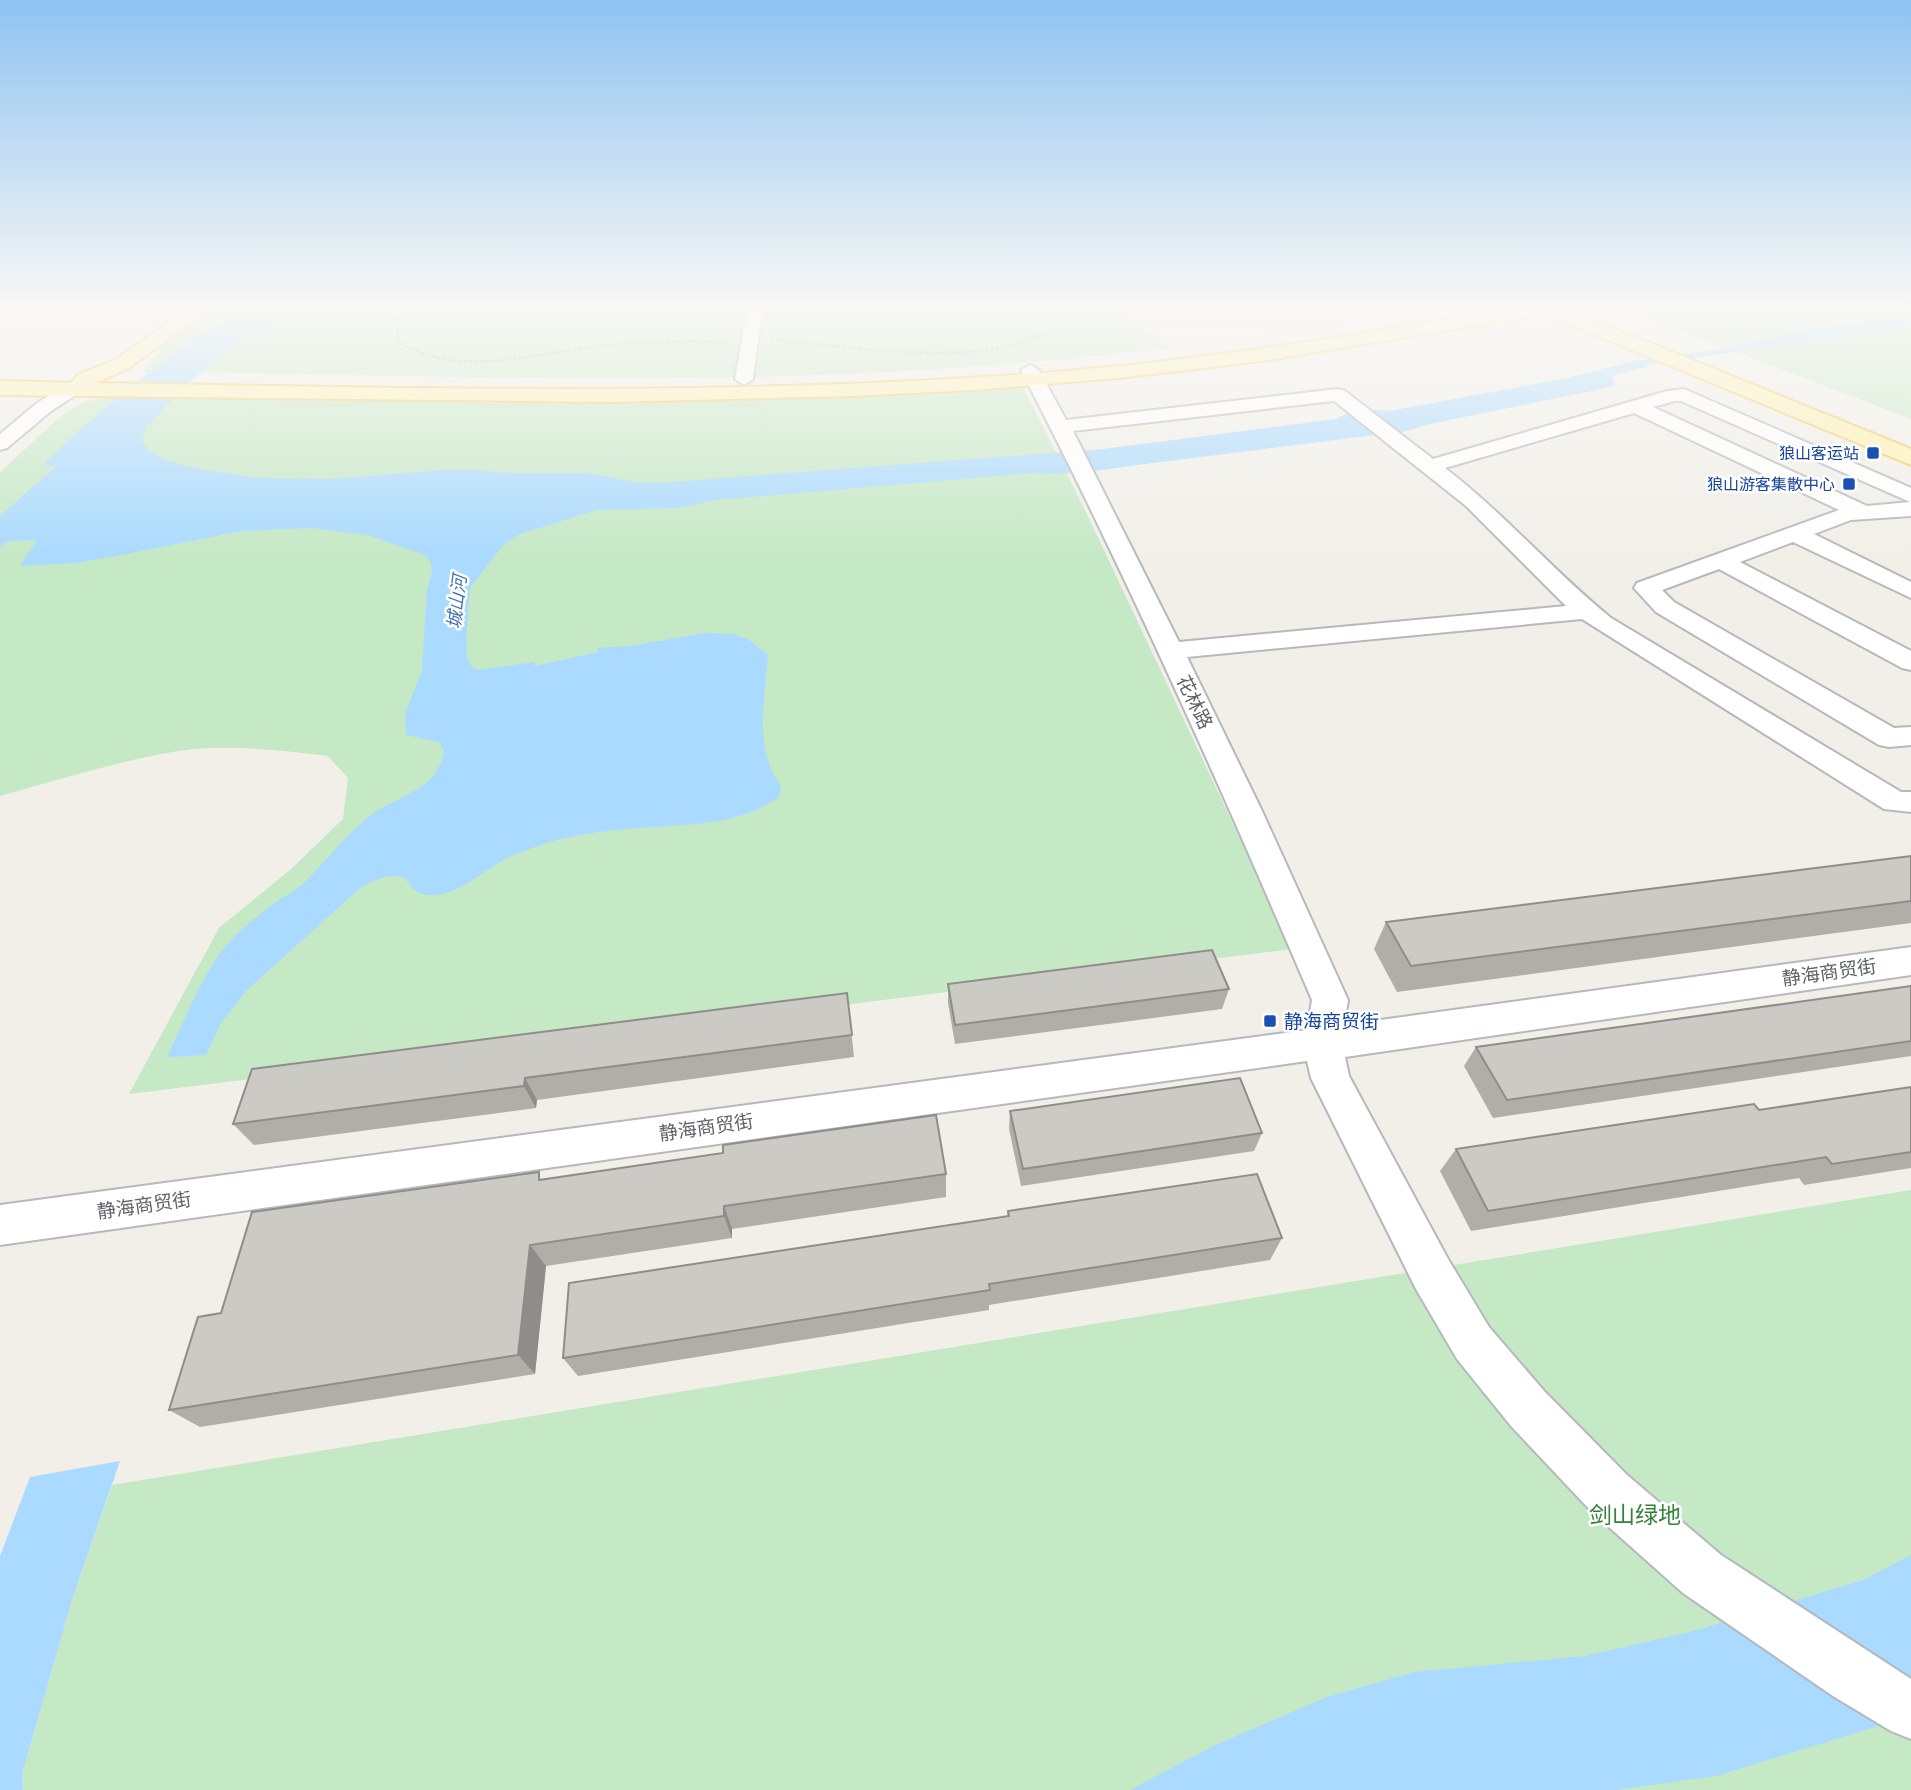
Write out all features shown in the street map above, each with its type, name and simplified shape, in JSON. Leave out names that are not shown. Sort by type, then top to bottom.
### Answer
[{"type":"main road","points":[[441,392],[635,395],[812,392]]},
{"type":"main road","points":[[1754,392],[1911,458]]},
{"type":"main road","points":[[1789,392],[1911,439]]},
{"type":"street","points":[[0,444],[67,392]]},
{"type":"street","name":"花林路","points":[[1041,392],[1092,487],[1247,811],[1330,1000],[1323,1044]]},
{"type":"street","points":[[1696,392],[1646,406],[1639,417],[1855,513]]},
{"type":"street","points":[[1063,433],[1338,395],[1474,500],[1602,623],[1895,802],[1911,802]]},
{"type":"street","points":[[1431,466],[1674,395],[1911,496]]},
{"type":"street","points":[[1679,396],[1904,507]]},
{"type":"street","points":[[1646,406],[1904,507]]},
{"type":"street","points":[[1904,507],[1855,513],[1646,588],[1665,607],[1889,738],[1911,736]]},
{"type":"street","points":[[1795,534],[1911,590]]},
{"type":"street","points":[[1721,561],[1911,662]]},
{"type":"street","points":[[1171,651],[1587,611]]},
{"type":"street","name":"静海商贸街","points":[[0,1225],[1911,961]]},
{"type":"street","points":[[1323,1044],[1330,1078],[1432,1274],[1473,1343],[1528,1409],[1609,1493],[1702,1574],[1911,1711]]},
{"type":"green space","points":[[935,392],[1025,392],[1084,508],[1292,949],[129,1094],[219,928],[291,869],[343,819],[348,778],[328,756],[215,748],[178,751],[133,760],[0,796],[0,472],[62,415],[84,402],[110,396],[523,403],[790,399]]},
{"type":"green space","points":[[1839,392],[1911,392],[1911,419]]},
{"type":"green space","name":"剑山绿地","points":[[1911,1190],[1911,1790],[23,1790],[22,1774],[73,1597],[112,1485]]},
{"type":"water","name":"城山河","points":[[125,392],[180,392],[147,426],[142,438],[147,450],[165,460],[189,467],[255,478],[332,479],[458,469],[509,473],[586,473],[657,483],[1103,449],[1336,419],[1362,410],[1389,411],[1495,392],[1589,392],[1407,431],[1082,472],[1034,473],[717,500],[678,508],[597,510],[520,534],[504,544],[470,588],[466,638],[467,658],[472,667],[478,670],[534,662],[535,666],[598,652],[597,648],[630,646],[705,633],[732,634],[748,639],[768,655],[763,706],[764,740],[772,771],[781,786],[779,797],[751,812],[720,821],[603,832],[550,842],[510,856],[468,883],[438,895],[420,893],[404,877],[391,876],[375,880],[359,889],[246,991],[221,1023],[206,1055],[167,1057],[201,985],[229,942],[245,926],[304,883],[367,818],[424,785],[440,765],[444,751],[439,742],[406,735],[405,714],[422,670],[431,562],[423,554],[367,535],[311,528],[242,531],[75,563],[20,566],[37,540],[8,541],[0,547],[0,516],[56,466],[43,465],[78,431]]},
{"type":"water","points":[[120,1461],[73,1597],[22,1774],[23,1790],[0,1790],[0,1556],[30,1477]]},
{"type":"water","points":[[1911,1555],[1911,1699],[1875,1727],[1716,1776],[1616,1790],[1130,1790],[1215,1745],[1327,1697],[1414,1672],[1585,1656],[1694,1631],[1863,1580]]},
{"type":"building","points":[[1911,856],[1911,901],[1411,966],[1386,922]]},
{"type":"building","points":[[1212,950],[1229,989],[955,1025],[948,984]]},
{"type":"building","points":[[1911,986],[1911,1041],[1507,1100],[1476,1047]]},
{"type":"building","points":[[847,993],[852,1035],[525,1078],[524,1086],[233,1124],[252,1069]]},
{"type":"building","points":[[1240,1078],[1262,1133],[1023,1169],[1010,1111]]},
{"type":"building","points":[[1911,1087],[1911,1152],[1832,1164],[1826,1157],[1488,1211],[1456,1149],[1754,1104],[1759,1110]]},
{"type":"building","points":[[936,1115],[946,1174],[724,1206],[724,1216],[530,1245],[518,1355],[169,1410],[198,1317],[221,1313],[252,1212],[539,1172],[539,1180],[723,1153],[723,1145]]},
{"type":"building","points":[[1257,1174],[1282,1238],[989,1284],[990,1290],[563,1358],[569,1283],[1009,1216],[1008,1211]]},
{"type":"place","name":"狼山客运站","points":[[1873,453]]},
{"type":"place","name":"狼山游客集散中心","points":[[1849,484]]},
{"type":"place","name":"静海商贸街","points":[[1270,1021]]}]
